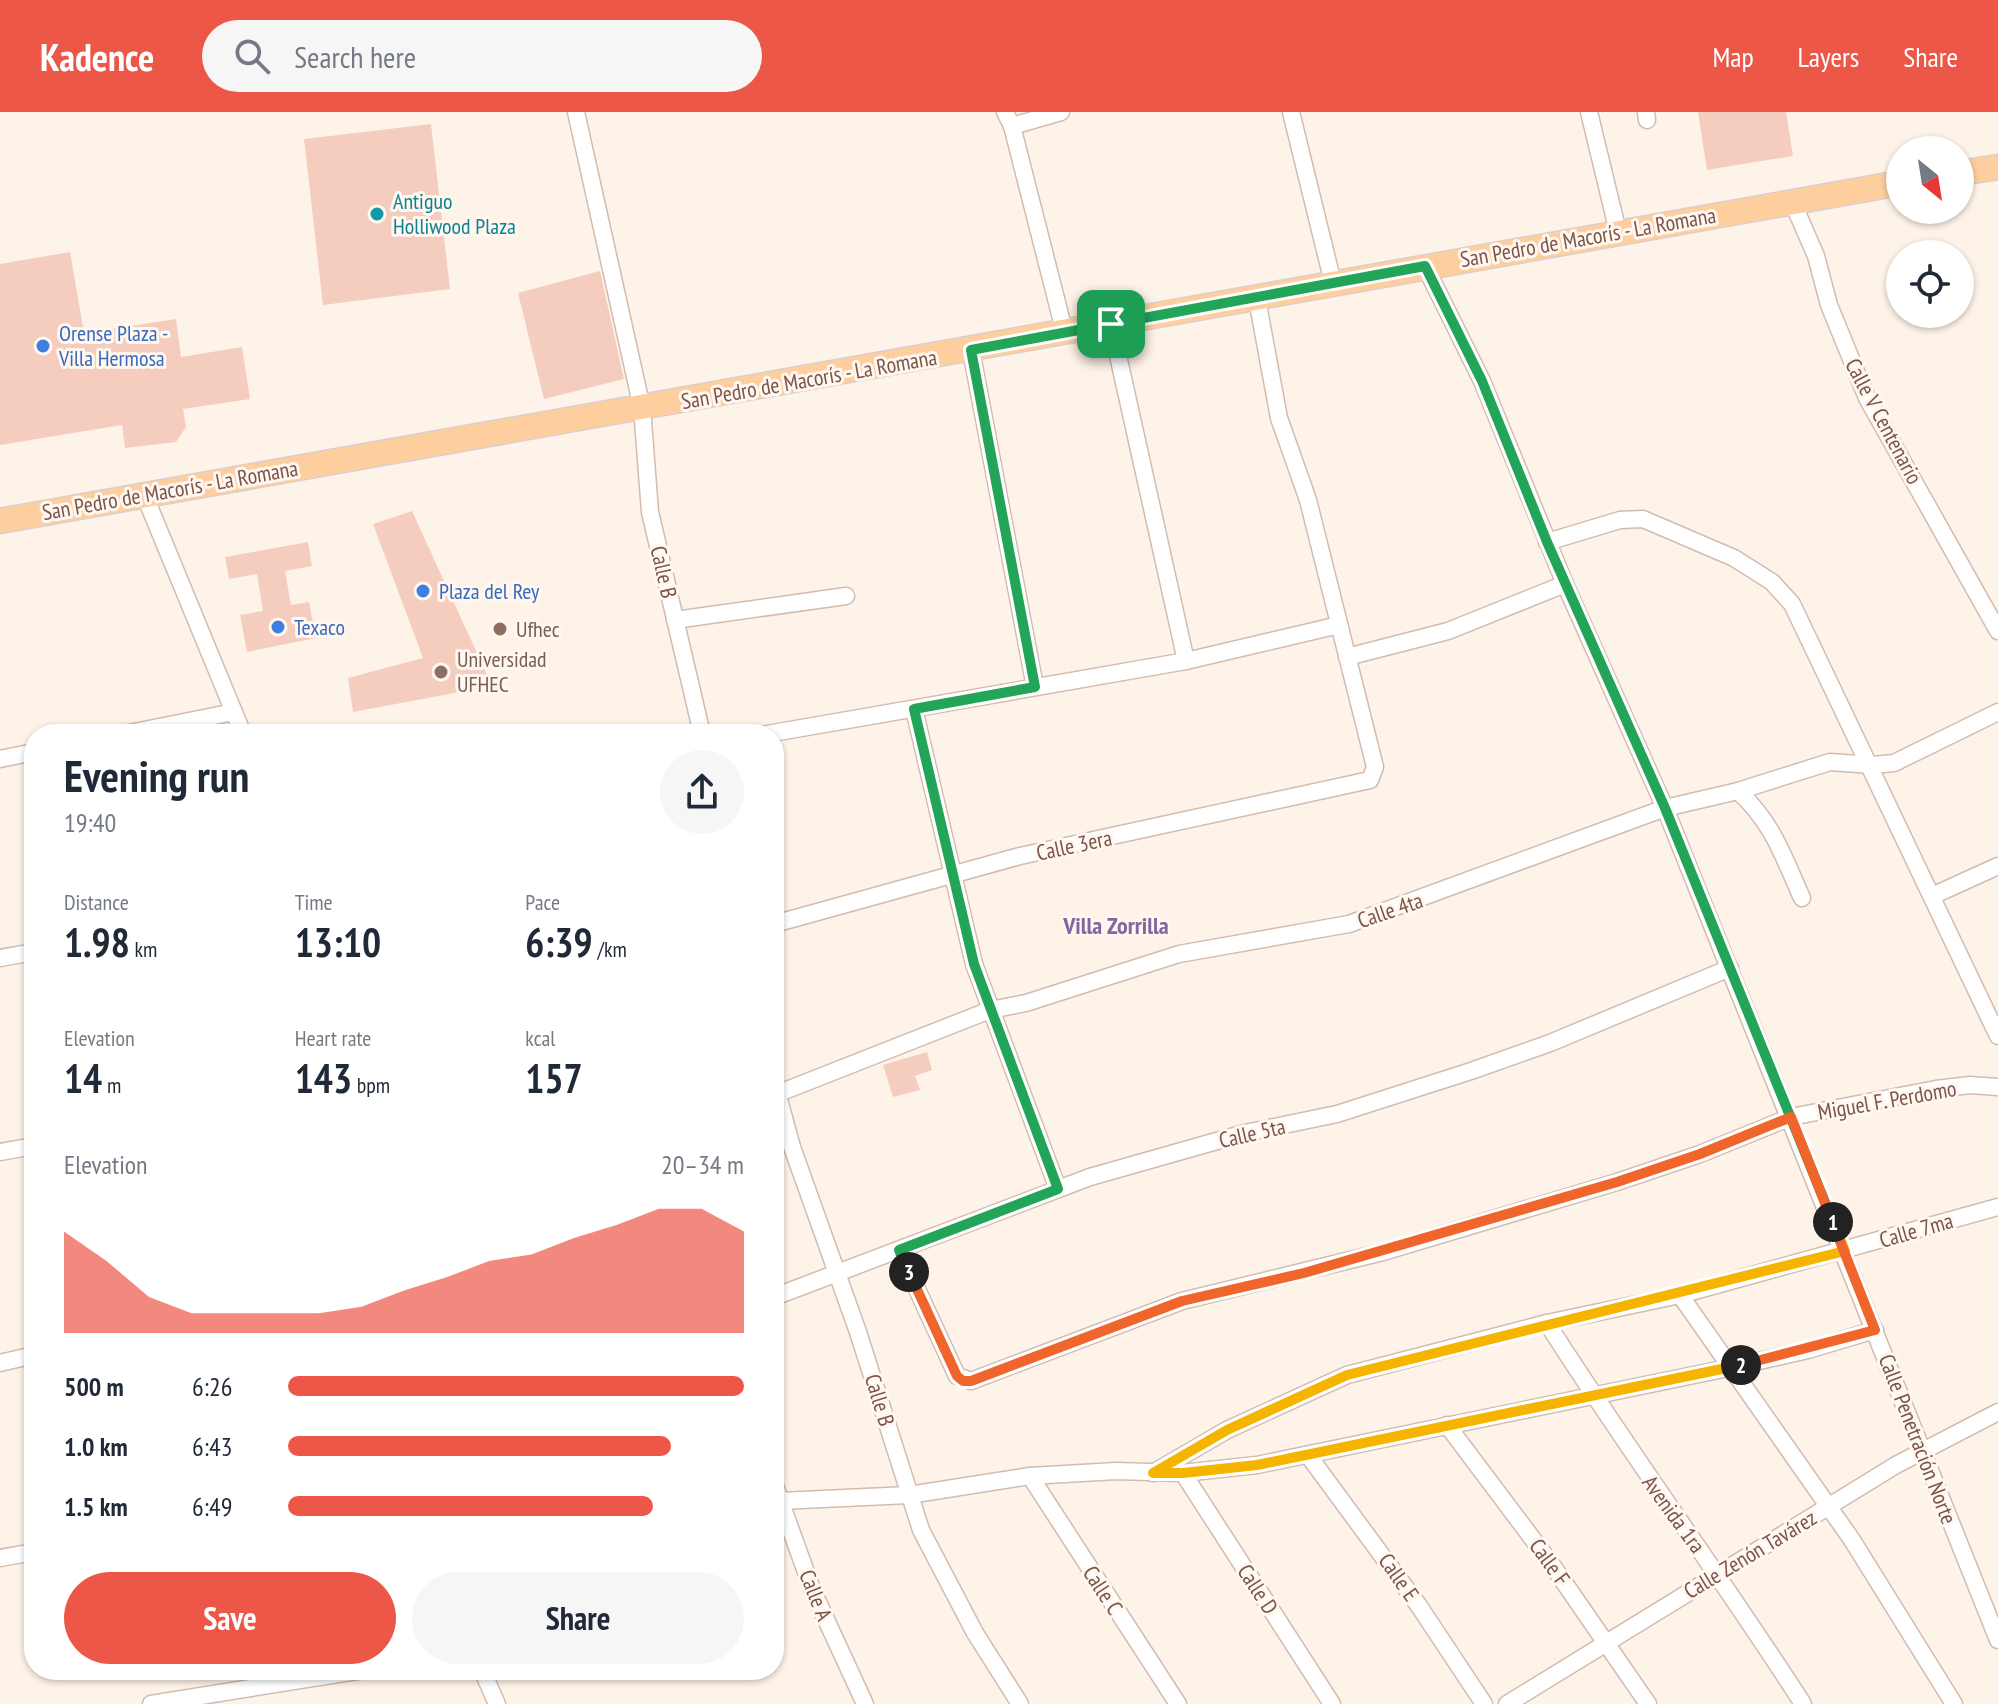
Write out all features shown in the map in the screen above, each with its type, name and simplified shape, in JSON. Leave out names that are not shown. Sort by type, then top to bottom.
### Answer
[{"type":"main road","points":[[1974,171],[1998,167]]},
{"type":"main road","name":"San Pedro de Macorís - La Romana","points":[[0,521],[1065,334],[1425,266],[1886,185]]},
{"type":"street","name":"Calle B","points":[[576,112],[642,408],[650,512],[700,724]]},
{"type":"street","points":[[1061,112],[1008,119],[1065,334]]},
{"type":"street","points":[[1291,112],[1333,283]]},
{"type":"street","points":[[1589,112],[1618,232]]},
{"type":"street","name":"Calle V Centenario","points":[[1792,201],[1816,256],[1829,305],[1867,398],[1990,598],[1998,631]]},
{"type":"street","name":"Calle Penetración Norte","points":[[1425,266],[1482,381],[1547,542],[1665,808],[1845,1251],[1922,1452],[1990,1600],[1998,1640]]},
{"type":"street","points":[[1257,299],[1279,418],[1308,500],[1347,657],[1448,631],[1565,584]]},
{"type":"street","points":[[1111,324],[1186,661]]},
{"type":"street","points":[[971,350],[1035,687]]},
{"type":"street","points":[[144,494],[239,724]]},
{"type":"street","points":[[1547,542],[1620,520],[1643,519],[1734,558],[1772,582],[1792,604],[1872,765],[1998,1036]]},
{"type":"street","points":[[675,620],[846,596]]},
{"type":"street","points":[[784,731],[1186,661],[1339,625]]},
{"type":"street","name":"Calle 3era","points":[[784,921],[1020,856],[1363,784],[1374,774],[1375,767],[1347,657]]},
{"type":"street","points":[[914,709],[974,964],[1058,1189]]},
{"type":"street","points":[[174,724],[234,712]]},
{"type":"street","name":"Calle 4ta","points":[[784,1087],[990,1010],[1026,1003],[1179,954],[1349,924],[1665,808],[1738,791],[1830,762],[1894,763],[1998,712]]},
{"type":"street","points":[[0,759],[24,754]]},
{"type":"street","points":[[1738,791],[1761,811],[1774,832],[1802,898]]},
{"type":"street","points":[[1932,896],[1998,866]]},
{"type":"street","points":[[0,958],[24,954]]},
{"type":"street","name":"Calle 5ta","points":[[784,1293],[1058,1189],[1245,1133],[1337,1114],[1402,1094],[1550,1043],[1730,968]]},
{"type":"street","name":"Miguel F. Perdomo","points":[[899,1250],[957,1376],[963,1381],[971,1381],[1182,1301],[1331,1266],[1617,1182],[1700,1154],[1791,1117],[1936,1089],[1998,1087]]},
{"type":"street","name":"Calle B","points":[[784,1116],[921,1530],[975,1633],[1020,1704]]},
{"type":"street","points":[[0,1152],[24,1148]]},
{"type":"street","name":"Calle 7ma","points":[[1153,1473],[1227,1430],[1347,1375],[1547,1323],[1680,1295],[1998,1207]]},
{"type":"street","points":[[1680,1295],[1829,1507],[1954,1704]]},
{"type":"street","name":"Avenida 1ra","points":[[1547,1323],[1676,1520],[1719,1574],[1803,1704]]},
{"type":"street","points":[[784,1501],[909,1495],[1030,1476],[1116,1471],[1183,1473],[1308,1455],[1733,1367],[1808,1350],[1875,1330]]},
{"type":"street","points":[[0,1363],[24,1357]]},
{"type":"street","name":"Calle Zenón Tavárez","points":[[1507,1704],[1606,1640],[1829,1507],[1998,1412]]},
{"type":"street","name":"Calle F","points":[[1447,1425],[1606,1640],[1648,1704]]},
{"type":"street","name":"Calle E","points":[[1308,1455],[1419,1606],[1484,1704]]},
{"type":"street","name":"Calle D","points":[[1183,1473],[1332,1704]]},
{"type":"street","name":"Calle C","points":[[1030,1476],[1178,1704]]},
{"type":"street","name":"Calle A","points":[[784,1511],[836,1645],[865,1704]]},
{"type":"street","points":[[0,1558],[24,1554]]},
{"type":"street","points":[[151,1704],[301,1680]]},
{"type":"street","points":[[486,1680],[497,1704]]},
{"type":"building","points":[[1698,112],[1786,112],[1793,156],[1707,170]]},
{"type":"building","name":"Antiguo Holliwood Plaza","points":[[431,124],[450,289],[323,305],[304,139]]},
{"type":"building","points":[[70,252],[84,333],[176,319],[181,357],[242,347],[250,399],[183,409],[186,427],[176,442],[125,448],[122,425],[0,445],[0,264]]},
{"type":"building","points":[[600,271],[624,379],[544,399],[518,293]]},
{"type":"building","name":"Plaza del Rey","points":[[412,511],[492,686],[353,712],[348,678],[423,658],[373,524]]},
{"type":"building","points":[[308,542],[312,566],[285,571],[291,605],[309,602],[316,638],[247,652],[240,615],[263,611],[257,574],[229,579],[225,557]]},
{"type":"building","points":[[927,1052],[932,1070],[915,1076],[920,1090],[893,1097],[883,1065]]},
{"type":"place","name":"Antiguo Holliwood Plaza","points":[[377,214]]},
{"type":"place","name":"Orense Plaza - Villa Hermosa","points":[[43,346]]},
{"type":"place","name":"Plaza del Rey","points":[[423,591]]},
{"type":"place","name":"Texaco","points":[[278,627]]},
{"type":"place","name":"Ufhec","points":[[500,629]]},
{"type":"place","name":"Universidad UFHEC","points":[[441,672]]},
{"type":"district","name":"Villa Zorrilla","points":[[1116,926]]},
{"type":"route","points":[[1111,324],[971,350],[1035,687],[914,709],[974,964],[1058,1189],[899,1250],[957,1376],[963,1381],[971,1381],[1182,1301],[1383,1252],[1617,1182],[1700,1154],[1791,1117],[1818,1184],[1845,1251],[1875,1330],[1808,1350],[1733,1367],[1257,1465],[1153,1473],[1227,1430],[1347,1375],[1547,1323],[1680,1295],[1845,1251],[1791,1117],[1766,1061],[1730,968],[1674,837],[1665,808],[1518,475],[1482,381],[1425,266],[1111,324]]}]
